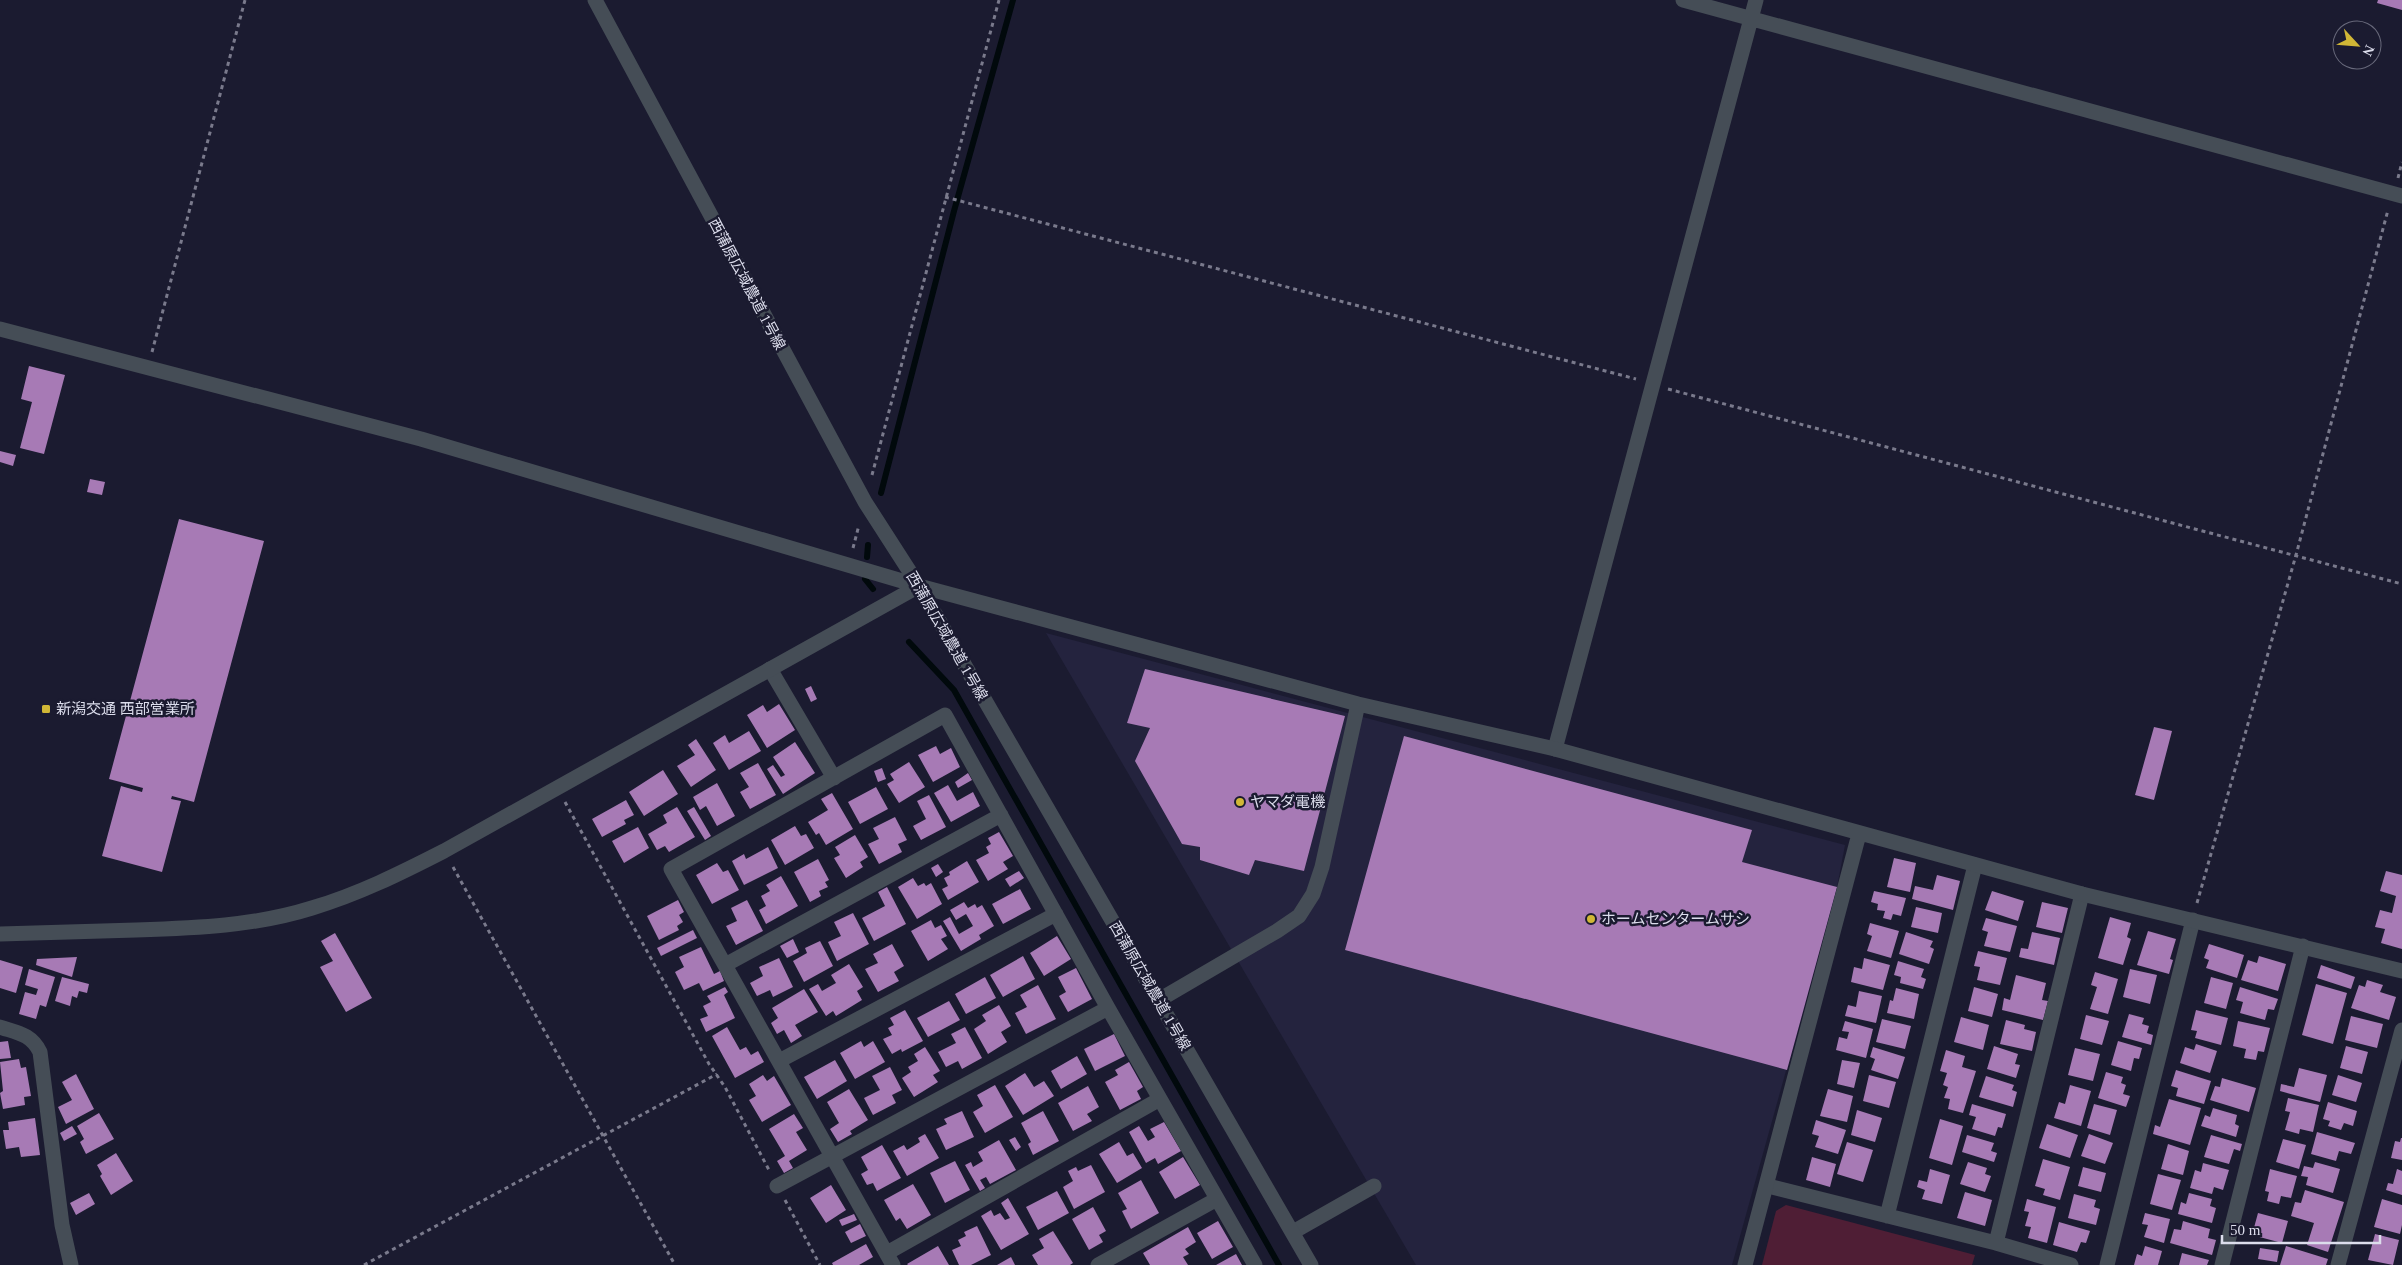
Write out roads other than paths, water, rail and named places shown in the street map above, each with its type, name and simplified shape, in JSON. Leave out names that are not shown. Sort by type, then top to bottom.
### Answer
[{"type":"street","name":"西蒲原広域農道 1号線","points":[[595,0],[865,502],[919,586],[1311,1265]]},
{"type":"street","points":[[1683,0],[2398,195]]},
{"type":"street","points":[[1555,749],[1756,0]]},
{"type":"street","points":[[0,329],[421,439],[919,586],[1358,704],[1555,749],[2082,894],[2402,971]]},
{"type":"street","points":[[0,934],[206,928],[265,919],[311,909],[352,895],[386,881],[444,851],[919,586]]},
{"type":"street","points":[[770,669],[834,778]]},
{"type":"street","points":[[1159,1000],[1277,931],[1299,916],[1313,894],[1322,867],[1358,704]]},
{"type":"street","points":[[1160,1099],[890,1259],[671,869],[945,715],[1108,1008],[1255,1265]]},
{"type":"street","points":[[725,964],[1001,815]]},
{"type":"street","points":[[1745,1265],[1768,1186],[1860,834]]},
{"type":"street","points":[[1887,1216],[1975,865]]},
{"type":"street","points":[[1996,1243],[2082,894]]},
{"type":"street","points":[[779,1060],[1056,914]]},
{"type":"street","points":[[2106,1265],[2192,920]]},
{"type":"street","points":[[2222,1265],[2303,946]]},
{"type":"street","points":[[777,1186],[1108,1008]]},
{"type":"street","points":[[0,1027],[23,1034],[35,1041],[40,1052],[62,1225],[71,1265]]},
{"type":"street","points":[[2338,1265],[2402,1030]]},
{"type":"street","points":[[1293,1232],[1374,1186]]},
{"type":"street","points":[[1768,1186],[1996,1243],[2071,1265]]},
{"type":"street","points":[[1098,1265],[1217,1199]]},
{"type":"waterway","points":[[881,493],[954,211],[1013,0]]},
{"type":"waterway","points":[[867,557],[868,545]]},
{"type":"waterway","points":[[865,579],[873,589]]},
{"type":"waterway","points":[[909,642],[954,690],[1279,1265]]},
{"type":"place","name":"新潟交通 西部営業所","points":[[46,709]]},
{"type":"place","name":"ヤマダ電機","points":[[1240,802]]},
{"type":"place","name":"ホームセンタームサシ","points":[[1591,919]]}]
